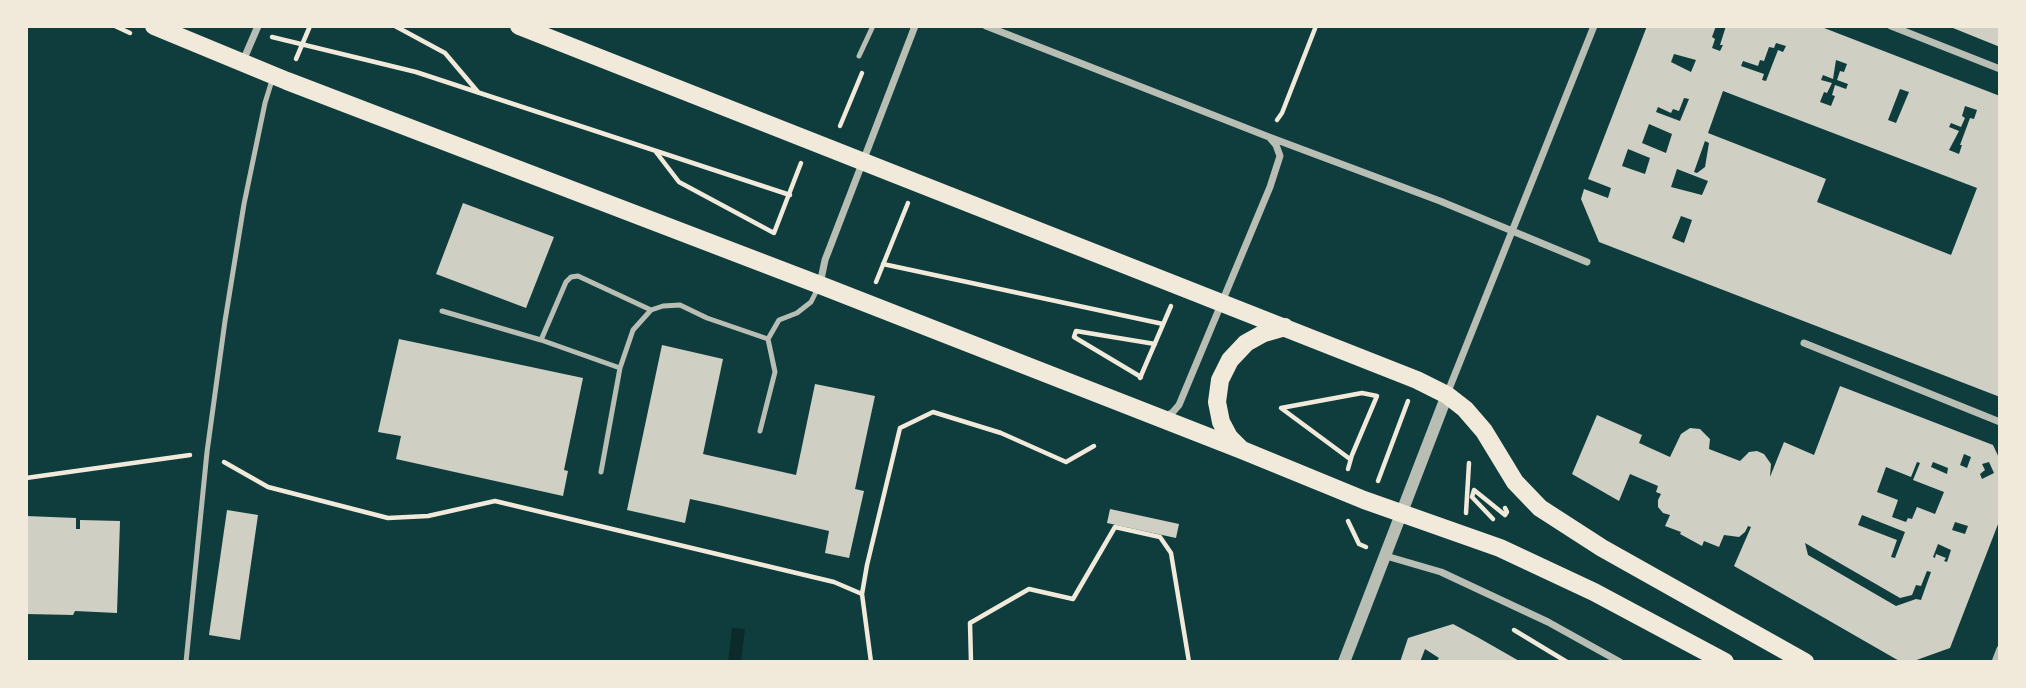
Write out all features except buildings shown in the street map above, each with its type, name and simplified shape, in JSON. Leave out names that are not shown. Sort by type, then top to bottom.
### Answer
[{"type":"main road","points":[[154,26],[1242,450],[1401,515],[1500,548],[1594,592],[1724,662]]},
{"type":"main road","points":[[519,26],[864,164],[1388,366],[1447,395],[1485,431],[1515,482],[1540,508],[1602,548],[1805,662]]},
{"type":"main road","points":[[1242,450],[1229,437],[1221,422],[1217,402],[1220,380],[1230,360],[1246,343],[1264,333],[1285,327]]},
{"type":"street","points":[[243,61],[258,26]]},
{"type":"street","points":[[820,285],[825,260],[915,26]]},
{"type":"street","points":[[986,26],[1440,201],[1587,262]]},
{"type":"street","points":[[1344,662],[1594,26]]},
{"type":"street","points":[[1891,26],[2000,69]]},
{"type":"street","points":[[1159,418],[1172,413],[1179,405],[1277,167],[1280,156],[1269,137]]},
{"type":"street","points":[[1804,343],[2000,422]]},
{"type":"street","points":[[1386,556],[1441,572],[1548,622],[1620,662]]},
{"type":"street","points":[[1995,662],[2000,649]]},
{"type":"lane","points":[[859,56],[873,26]]},
{"type":"lane","points":[[186,662],[207,452],[244,204],[265,103],[274,75]]},
{"type":"lane","points":[[541,340],[566,282],[571,277],[578,276],[651,310]]},
{"type":"lane","points":[[760,430],[775,372],[768,339],[779,320],[797,313],[811,302],[820,285]]},
{"type":"lane","points":[[601,472],[620,368],[634,330],[651,310],[680,305],[707,318],[768,339]]},
{"type":"lane","points":[[442,310],[541,340],[620,368]]},
{"type":"path","points":[[296,59],[310,26]]},
{"type":"path","points":[[395,26],[445,53],[478,92]]},
{"type":"path","points":[[1277,120],[1316,26]]},
{"type":"path","points":[[269,36],[416,72],[790,195]]},
{"type":"path","points":[[840,127],[866,64]]},
{"type":"path","points":[[656,151],[679,182],[774,233]]},
{"type":"path","points":[[770,244],[802,161]]},
{"type":"path","points":[[875,286],[908,203]]},
{"type":"path","points":[[883,264],[1163,324]]},
{"type":"path","points":[[1136,386],[1171,305]]},
{"type":"path","points":[[1141,377],[1074,337],[1076,331],[1155,344]]},
{"type":"path","points":[[1348,470],[1350,459],[1380,388]]},
{"type":"path","points":[[1350,459],[1281,408],[1362,393],[1377,396]]},
{"type":"path","points":[[1378,479],[1408,405],[1408,396]]},
{"type":"path","points":[[871,662],[862,594],[900,428],[933,412],[1001,433],[1066,462],[1094,446]]},
{"type":"path","points":[[26,478],[207,452],[268,487],[388,518],[428,516],[495,501],[834,582],[862,594]]},
{"type":"path","points":[[1466,515],[1470,461],[1479,469]]},
{"type":"path","points":[[1496,522],[1472,497],[1474,490],[1505,515],[1507,512],[1500,501]]},
{"type":"path","points":[[1347,519],[1359,544],[1386,556]]},
{"type":"path","points":[[971,662],[970,623],[1030,589],[1073,599],[1115,527],[1160,537],[1171,554],[1189,662]]},
{"type":"water","points":[[732,628],[745,629],[741,662],[728,662]]}]
